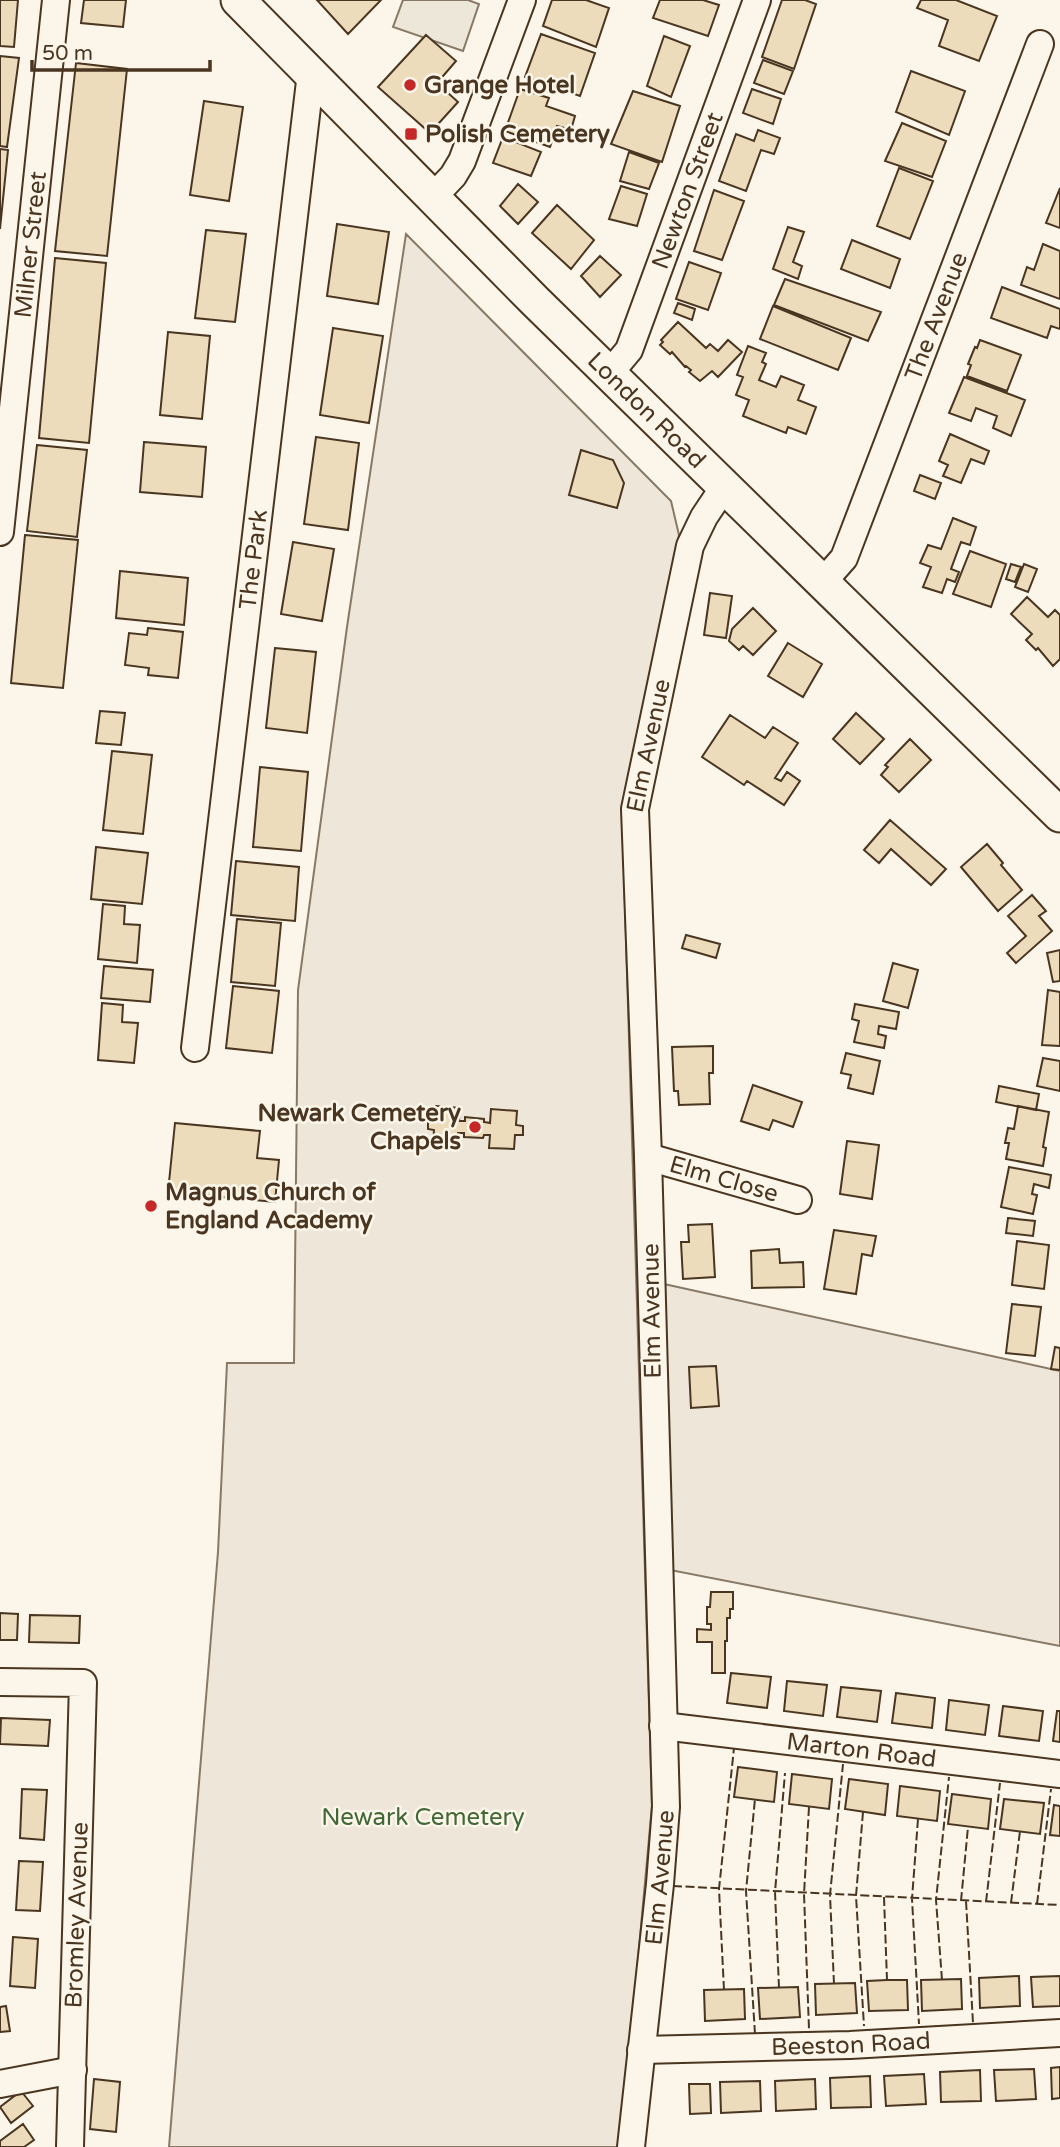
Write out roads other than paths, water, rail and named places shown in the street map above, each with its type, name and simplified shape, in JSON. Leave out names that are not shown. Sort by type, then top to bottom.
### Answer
[{"type":"main road","name":"London Road","points":[[238,0],[609,374],[1060,815]]},
{"type":"street","name":"Milner Street","points":[[0,531],[56,0]]},
{"type":"street","points":[[433,197],[462,162],[522,0]]},
{"type":"street","name":"Newton Street","points":[[609,374],[629,350],[757,0]]},
{"type":"street","name":"The Avenue","points":[[822,583],[844,558],[1040,44]]},
{"type":"street","name":"The Park","points":[[195,1048],[311,73]]},
{"type":"street","name":"Elm Avenue","points":[[631,2147],[666,1807],[648,1157],[635,809],[690,546],[704,517],[724,488]]},
{"type":"street","name":"Elm Close","points":[[648,1157],[798,1200]]},
{"type":"street","name":"Bromley Avenue","points":[[0,1682],[83,1683],[70,2147]]},
{"type":"street","name":"Marton Road","points":[[663,1727],[1060,1774]]},
{"type":"street","name":"Beeston Road","points":[[641,2050],[825,2046],[1060,2033]]},
{"type":"street","points":[[0,2084],[73,2070]]},
{"type":"place","name":"Grange Hotel","points":[[410,85]]},
{"type":"place","name":"Polish Cemetery","points":[[411,134]]},
{"type":"place","name":"Newark Cemetery Chapels","points":[[475,1127]]},
{"type":"place","name":"Magnus Church of England Academy","points":[[151,1206]]},
{"type":"park label","name":"Newark Cemetery","points":[[423,1817]]}]
